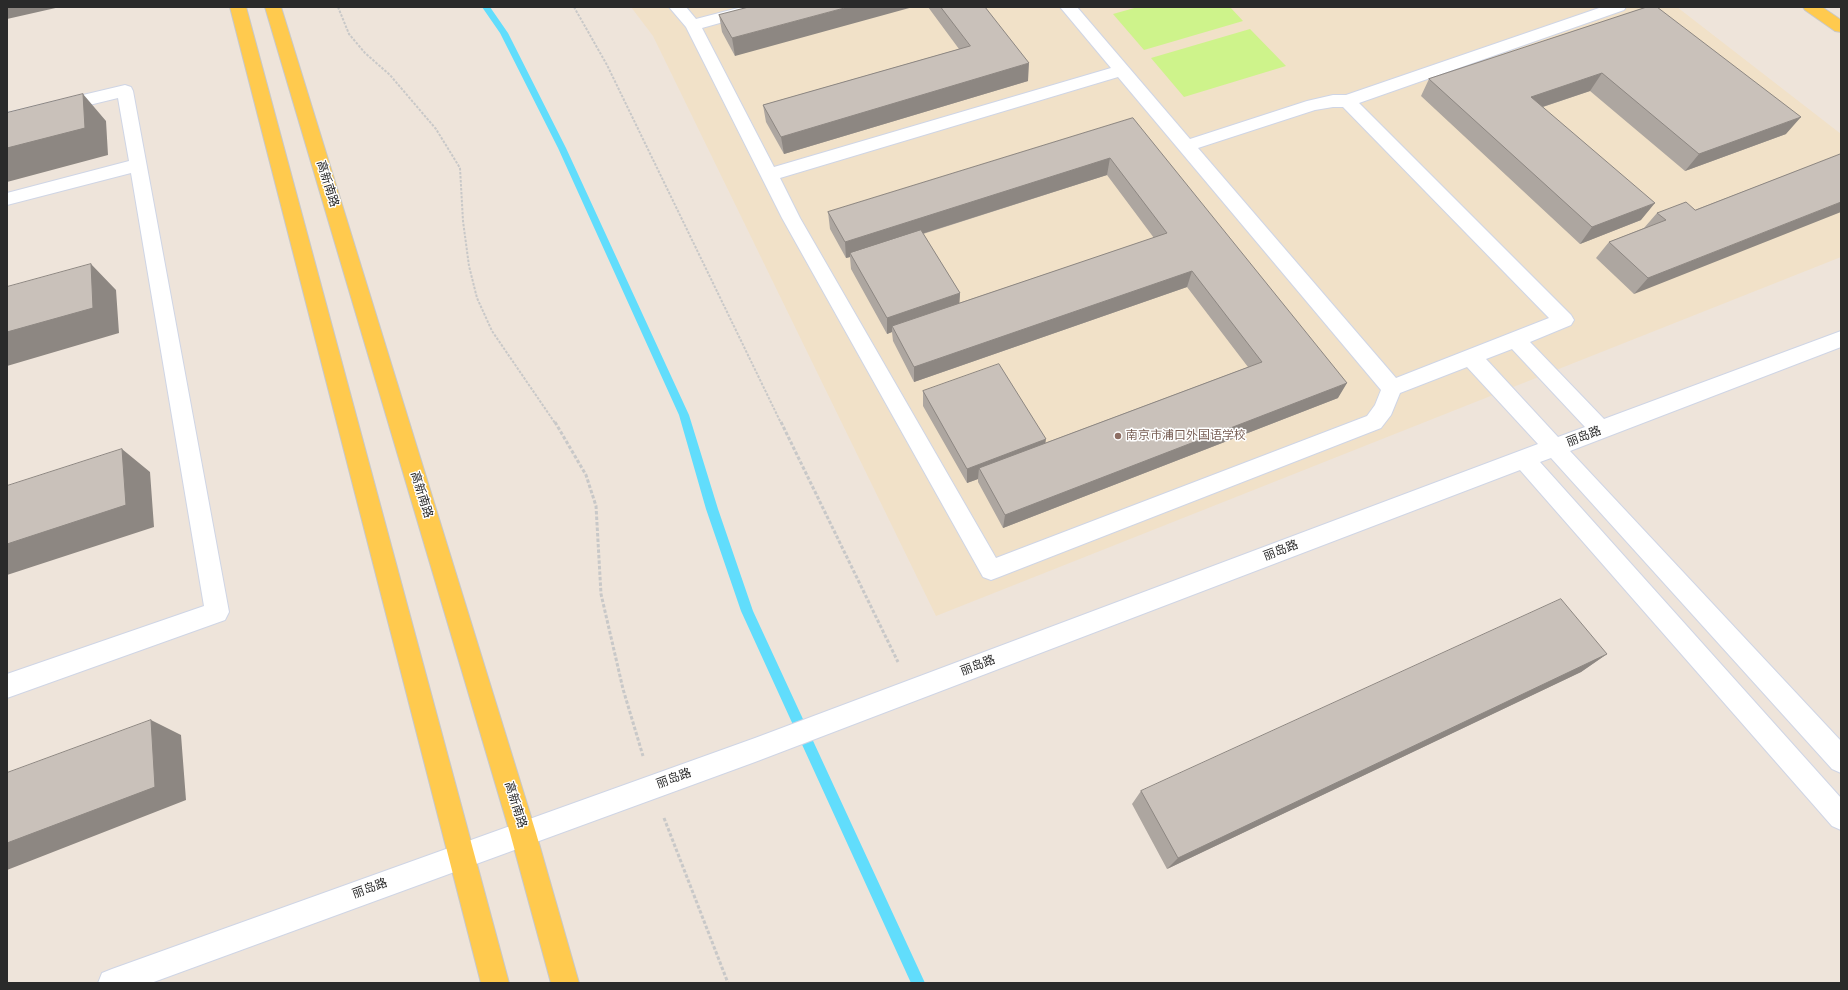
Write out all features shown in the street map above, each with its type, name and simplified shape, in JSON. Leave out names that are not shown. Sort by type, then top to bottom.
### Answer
[{"type":"main road","points":[[238,7],[495,983]]},
{"type":"main road","name":"高新南路","points":[[273,7],[523,833],[565,983]]},
{"type":"main road","points":[[1811,7],[1841,27]]},
{"type":"street","points":[[677,7],[693,25],[791,218],[991,570],[1374,422],[1384,409],[1392,388],[1564,320],[1347,101]]},
{"type":"street","points":[[693,25],[760,7]]},
{"type":"street","points":[[1068,7],[1392,388]]},
{"type":"street","points":[[1186,146],[1313,105],[1333,101],[1347,101],[1618,7]]},
{"type":"street","points":[[769,175],[1122,70]]},
{"type":"street","points":[[7,119],[125,91],[217,612],[7,686]]},
{"type":"street","points":[[7,199],[138,165]]},
{"type":"street","points":[[1515,339],[1602,430]]},
{"type":"street","name":"丽岛路","points":[[112,983],[461,855],[755,750],[1841,339]]},
{"type":"street","points":[[1471,357],[1841,760]]},
{"type":"street","points":[[1523,459],[1841,817]]},
{"type":"path","points":[[338,7],[349,34],[365,53],[390,75],[436,129],[460,168],[463,221],[469,266],[477,298],[492,331],[552,417],[586,475],[596,506],[601,594],[623,689],[652,787],[728,983]]},
{"type":"path","points":[[574,7],[607,65],[912,691]]},
{"type":"shaded area","name":"南京市浦口外国语学校","points":[[631,7],[1677,7],[1841,134],[1841,257],[936,616],[653,36]]},
{"type":"green space","points":[[1138,7],[1230,7],[1243,21],[1144,50],[1113,14]]},
{"type":"green space","points":[[1250,29],[1286,66],[1184,97],[1151,58]]},
{"type":"building","points":[[749,7],[848,7],[732,38],[719,15]]},
{"type":"building","points":[[941,7],[985,7],[1029,63],[781,137],[763,105],[970,46]]},
{"type":"building","points":[[1647,7],[1657,7],[1801,117],[1699,154],[1602,73],[1531,97],[1655,203],[1592,227],[1429,79]]},
{"type":"building","points":[[83,94],[85,128],[7,148],[7,113]]},
{"type":"building","points":[[1133,118],[1347,383],[1005,515],[979,468],[1262,362],[1192,271],[914,367],[892,326],[1167,233],[1110,158],[845,242],[828,212]]},
{"type":"building","points":[[1841,154],[1841,202],[1648,278],[1609,242],[1666,220],[1657,213],[1686,202],[1695,210]]},
{"type":"building","points":[[921,230],[960,293],[887,318],[850,253]]},
{"type":"building","points":[[91,264],[93,308],[7,332],[7,287]]},
{"type":"building","points":[[999,364],[1046,439],[967,469],[923,391]]},
{"type":"building","points":[[122,449],[126,505],[7,544],[7,486]]},
{"type":"building","points":[[1561,599],[1607,654],[1178,858],[1141,791]]},
{"type":"building","points":[[151,720],[155,787],[7,843],[7,773]]},
{"type":"waterway","points":[[486,7],[504,33],[562,148],[684,415],[712,509],[747,611],[918,983]]},
{"type":"place","name":"南京市浦口外国语学校","points":[[1118,436]]}]
